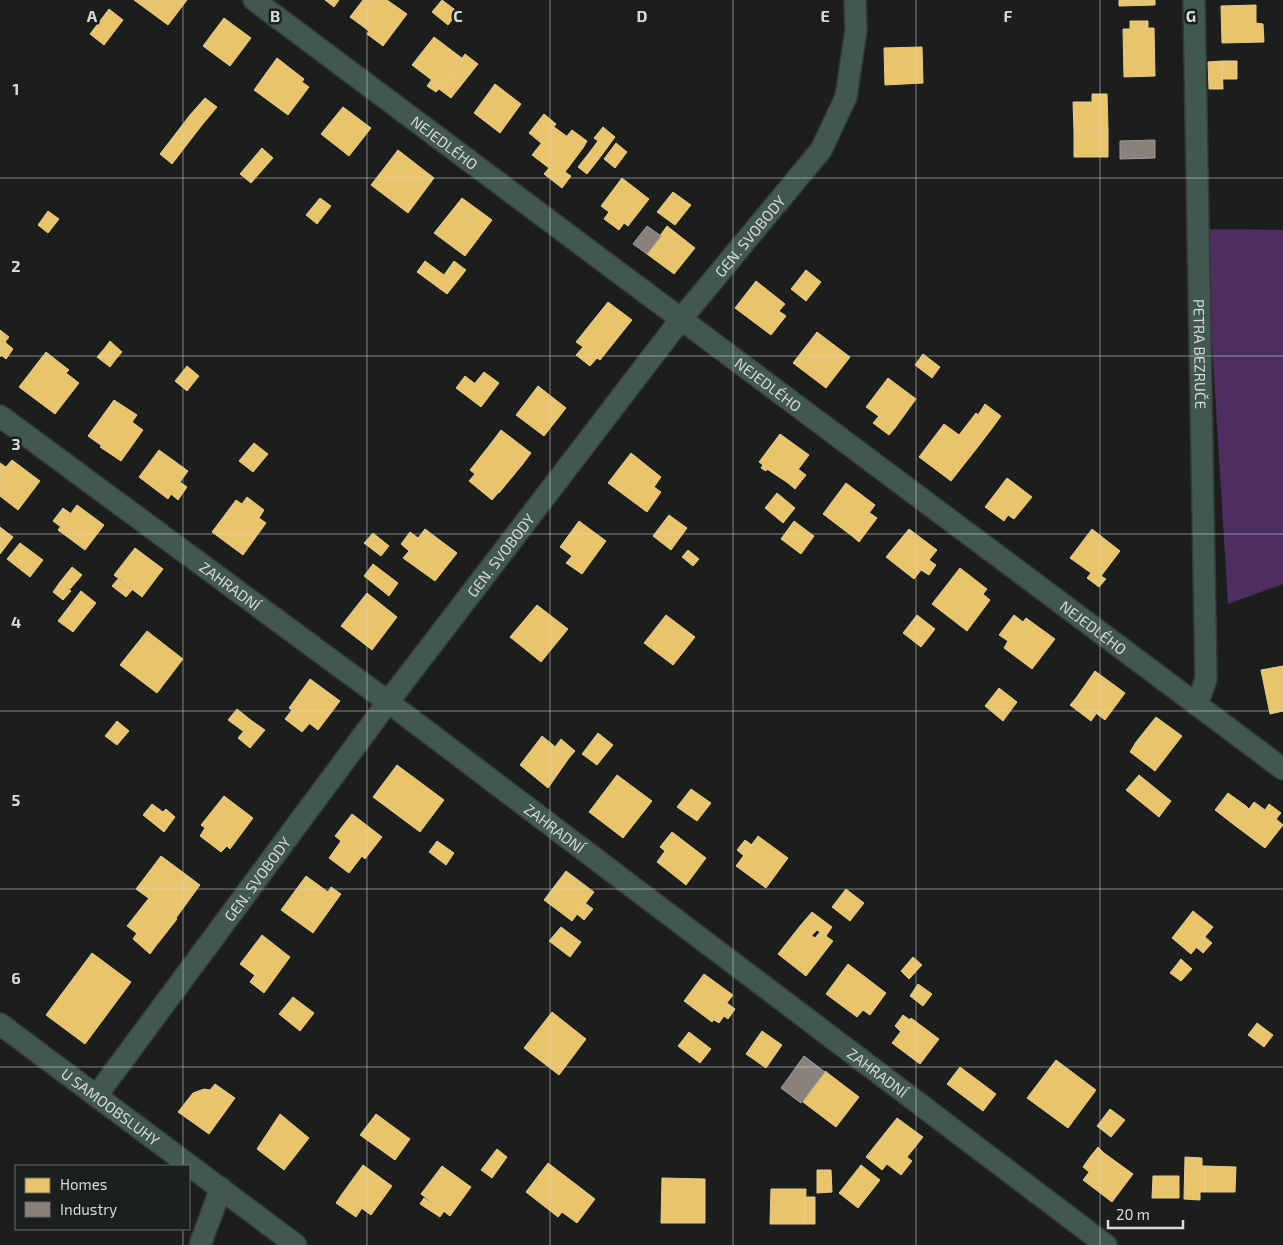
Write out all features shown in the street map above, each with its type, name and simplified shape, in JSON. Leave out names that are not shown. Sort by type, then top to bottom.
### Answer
[{"type":"street","name":"NEJEDLÉHO","points":[[254,0],[1283,769]]},
{"type":"street","name":"GEN. SVOBODY","points":[[97,1095],[388,702],[681,319],[821,150],[846,97],[856,30],[855,0]]},
{"type":"street","name":"PETRA BEZRUČE","points":[[1194,0],[1206,679],[1197,705]]},
{"type":"street","name":"ZAHRADNÍ","points":[[0,416],[388,702],[1106,1245]]},
{"type":"street","name":"U SAMOOBSLUHY","points":[[0,1024],[296,1245]]},
{"type":"street","points":[[200,1245],[221,1188]]},
{"type":"shaded area","points":[[1205,229],[1283,230],[1283,584],[1228,604]]},
{"type":"building: Homes","points":[[134,0],[187,0],[168,25]]},
{"type":"building: Homes","points":[[325,0],[339,0],[334,7]]},
{"type":"building: Homes","points":[[363,0],[387,0],[407,14],[383,46],[367,34],[369,31],[350,17]]},
{"type":"building: Homes","points":[[442,0],[458,12],[448,25],[432,12]]},
{"type":"building: Homes","points":[[1119,0],[1155,0],[1155,5],[1119,6]]},
{"type":"building: Homes","points":[[1256,5],[1256,23],[1263,24],[1264,42],[1222,43],[1221,6]]},
{"type":"building: Homes","points":[[109,9],[123,20],[104,45],[90,34]]},
{"type":"building: Homes","points":[[224,18],[251,38],[230,66],[203,46]]},
{"type":"building: Homes","points":[[1130,21],[1148,21],[1148,28],[1154,28],[1155,76],[1124,77],[1123,29],[1130,29]]},
{"type":"building: Homes","points":[[434,37],[463,59],[441,87],[412,65]]},
{"type":"building: Homes","points":[[922,47],[923,83],[885,85],[884,48]]},
{"type":"building: Homes","points":[[465,54],[478,64],[451,98],[439,89]]},
{"type":"building: Homes","points":[[277,58],[304,79],[302,82],[309,87],[288,115],[254,90]]},
{"type":"building: Homes","points":[[1222,61],[1223,89],[1209,89],[1208,62]]},
{"type":"building: Homes","points":[[1222,61],[1237,61],[1237,79],[1222,79]]},
{"type":"building: Homes","points":[[432,79],[441,87],[436,92],[427,86]]},
{"type":"building: Homes","points":[[495,84],[521,104],[500,133],[474,113]]},
{"type":"building: Homes","points":[[1092,94],[1107,94],[1108,130],[1074,131],[1073,102],[1092,102]]},
{"type":"building: Homes","points":[[205,98],[217,107],[202,125],[190,115]]},
{"type":"building: Homes","points":[[343,107],[371,128],[349,156],[321,134]]},
{"type":"building: Homes","points":[[544,114],[556,124],[541,143],[529,133]]},
{"type":"building: Homes","points":[[190,115],[202,125],[172,164],[160,154]]},
{"type":"building: Homes","points":[[554,127],[583,148],[565,172],[571,176],[562,188],[544,174],[549,168],[532,155]]},
{"type":"building: Homes","points":[[603,127],[615,137],[607,148],[594,138]]},
{"type":"building: Homes","points":[[572,130],[587,141],[583,148],[567,136]]},
{"type":"building: Homes","points":[[1108,130],[1108,157],[1074,157],[1074,131]]},
{"type":"building: Homes","points":[[598,141],[607,148],[598,160],[589,153]]},
{"type":"building: Homes","points":[[616,143],[627,152],[615,168],[604,159]]},
{"type":"building: Homes","points":[[262,148],[273,158],[251,183],[240,174]]},
{"type":"building: Homes","points":[[398,150],[434,178],[408,213],[371,185]]},
{"type":"building: Homes","points":[[589,153],[598,160],[587,174],[578,167]]},
{"type":"building: Homes","points":[[622,178],[649,199],[628,226],[624,223],[619,230],[604,219],[609,212],[601,206]]},
{"type":"building: Homes","points":[[673,192],[691,205],[675,225],[657,212]]},
{"type":"building: Homes","points":[[320,198],[331,206],[317,224],[306,215]]},
{"type":"building: Homes","points":[[462,198],[492,220],[465,256],[434,233]]},
{"type":"building: Homes","points":[[48,211],[59,219],[48,233],[38,225]]},
{"type":"building: Homes","points":[[667,226],[695,248],[674,274],[647,254]]},
{"type":"building: Homes","points":[[425,261],[444,275],[454,261],[466,270],[447,294],[417,272]]},
{"type":"building: Homes","points":[[806,270],[821,282],[806,301],[791,289]]},
{"type":"building: Homes","points":[[756,281],[785,304],[779,311],[786,316],[771,335],[735,308]]},
{"type":"building: Homes","points":[[608,302],[632,320],[600,360],[597,358],[590,366],[576,355],[583,347],[576,342]]},
{"type":"building: Homes","points":[[0,330],[9,337],[5,342],[13,349],[6,359],[1,355],[0,357]]},
{"type":"building: Homes","points":[[817,332],[850,357],[826,388],[793,363]]},
{"type":"building: Homes","points":[[110,341],[122,352],[116,359],[104,349]]},
{"type":"building: Homes","points":[[104,349],[116,359],[110,367],[97,357]]},
{"type":"building: Homes","points":[[46,352],[69,370],[66,373],[79,383],[55,414],[19,387]]},
{"type":"building: Homes","points":[[923,354],[940,367],[932,378],[915,365]]},
{"type":"building: Homes","points":[[187,366],[199,376],[187,391],[175,381]]},
{"type":"building: Homes","points":[[484,372],[499,383],[490,395],[475,383]]},
{"type":"building: Homes","points":[[465,376],[490,395],[481,407],[456,388]]},
{"type":"building: Homes","points":[[888,378],[916,399],[895,428],[866,407]]},
{"type":"building: Homes","points":[[538,386],[566,408],[544,436],[516,415]]},
{"type":"building: Homes","points":[[114,400],[137,415],[132,422],[143,430],[121,461],[100,447],[102,446],[88,436]]},
{"type":"building: Homes","points":[[985,404],[1001,416],[993,427],[978,415]]},
{"type":"building: Homes","points":[[976,413],[993,427],[977,448],[959,435]]},
{"type":"building: Homes","points":[[879,416],[895,428],[889,435],[873,423]]},
{"type":"building: Homes","points":[[944,424],[977,448],[951,481],[919,457]]},
{"type":"building: Homes","points":[[501,430],[531,453],[522,465],[492,442]]},
{"type":"building: Homes","points":[[780,434],[809,455],[788,483],[767,469],[766,471],[761,468],[763,465],[759,462]]},
{"type":"building: Homes","points":[[492,442],[522,465],[499,493],[470,470]]},
{"type":"building: Homes","points":[[254,443],[268,454],[253,472],[239,461]]},
{"type":"building: Homes","points":[[159,450],[188,471],[180,482],[187,487],[178,500],[171,494],[168,499],[139,477]]},
{"type":"building: Homes","points":[[631,453],[661,477],[654,487],[661,492],[647,512],[608,483]]},
{"type":"building: Homes","points":[[12,460],[40,481],[18,510],[0,496],[0,463],[6,467]]},
{"type":"building: Homes","points":[[798,469],[806,475],[795,489],[788,483]]},
{"type":"building: Homes","points":[[475,474],[498,493],[492,500],[469,481]]},
{"type":"building: Homes","points":[[1007,478],[1032,497],[1014,519],[1008,515],[1004,521],[985,507]]},
{"type":"building: Homes","points":[[846,483],[875,505],[852,536],[823,514]]},
{"type":"building: Homes","points":[[777,493],[795,508],[783,523],[765,508]]},
{"type":"building: Homes","points":[[247,497],[264,510],[259,518],[266,523],[243,555],[212,532],[236,500],[242,504]]},
{"type":"building: Homes","points":[[77,505],[104,525],[85,550],[58,530]]},
{"type":"building: Homes","points":[[63,508],[70,513],[61,527],[53,521]]},
{"type":"building: Homes","points":[[870,513],[877,518],[859,542],[852,536]]},
{"type":"building: Homes","points":[[669,515],[687,528],[671,550],[653,536]]},
{"type":"building: Homes","points":[[579,521],[606,541],[582,574],[566,563],[572,556],[560,547]]},
{"type":"building: Homes","points":[[794,521],[814,536],[801,554],[781,539]]},
{"type":"building: Homes","points":[[0,527],[13,537],[0,554]]},
{"type":"building: Homes","points":[[425,529],[457,553],[435,581],[403,558],[409,551],[401,544],[410,532],[418,538]]},
{"type":"building: Homes","points":[[909,529],[937,550],[914,579],[886,557]]},
{"type":"building: Homes","points":[[1092,529],[1120,551],[1101,576],[1106,579],[1099,587],[1087,578],[1091,573],[1070,558]]},
{"type":"building: Homes","points":[[373,533],[389,546],[381,556],[364,543]]},
{"type":"building: Homes","points":[[20,543],[43,560],[30,577],[7,559]]},
{"type":"building: Homes","points":[[135,548],[163,569],[142,597],[114,575]]},
{"type":"building: Homes","points":[[688,550],[699,559],[693,566],[682,557]]},
{"type":"building: Homes","points":[[929,560],[936,565],[929,575],[921,570]]},
{"type":"building: Homes","points":[[373,564],[398,583],[389,596],[364,576]]},
{"type":"building: Homes","points":[[72,567],[82,575],[70,589],[60,582]]},
{"type":"building: Homes","points":[[960,568],[987,589],[983,594],[990,600],[967,631],[932,604]]},
{"type":"building: Homes","points":[[118,579],[132,590],[126,597],[112,586]]},
{"type":"building: Homes","points":[[60,582],[71,591],[63,600],[53,592]]},
{"type":"building: Homes","points":[[81,591],[96,603],[73,632],[58,621]]},
{"type":"building: Homes","points":[[367,593],[397,617],[372,650],[341,626]]},
{"type":"building: Homes","points":[[537,605],[568,629],[541,662],[510,637]]},
{"type":"building: Homes","points":[[666,615],[695,637],[673,665],[644,643]]},
{"type":"building: Homes","points":[[917,615],[935,629],[921,647],[903,633]]},
{"type":"building: Homes","points":[[1014,615],[1023,622],[1026,618],[1055,639],[1032,669],[1004,648],[1008,641],[999,635]]},
{"type":"building: Homes","points":[[147,631],[183,659],[157,693],[120,665]]},
{"type":"building: Homes","points":[[1283,666],[1283,711],[1270,714],[1261,670]]},
{"type":"building: Homes","points":[[1095,671],[1125,693],[1105,720],[1076,698]]},
{"type":"building: Homes","points":[[310,679],[340,701],[318,730],[289,708]]},
{"type":"building: Homes","points":[[999,688],[1017,702],[1003,721],[985,706]]},
{"type":"building: Homes","points":[[1076,698],[1096,714],[1091,721],[1070,705]]},
{"type":"building: Homes","points":[[237,709],[252,721],[243,731],[228,720]]},
{"type":"building: Homes","points":[[292,710],[309,724],[302,732],[285,719]]},
{"type":"building: Homes","points":[[1156,717],[1182,736],[1162,762],[1136,742]]},
{"type":"building: Homes","points":[[117,721],[129,731],[117,745],[105,736]]},
{"type":"building: Homes","points":[[252,721],[265,730],[250,748],[238,738]]},
{"type":"building: Homes","points":[[598,733],[613,745],[597,765],[582,754]]},
{"type":"building: Homes","points":[[542,736],[569,758],[548,788],[520,765]]},
{"type":"building: Homes","points":[[561,739],[575,751],[569,758],[555,747]]},
{"type":"building: Homes","points":[[1136,742],[1162,762],[1155,771],[1130,752]]},
{"type":"building: Homes","points":[[397,765],[444,800],[420,832],[373,797]]},
{"type":"building: Homes","points":[[617,775],[652,801],[623,838],[589,812]]},
{"type":"building: Homes","points":[[1139,775],[1171,801],[1159,817],[1126,790]]},
{"type":"building: Homes","points":[[691,789],[711,803],[697,821],[677,807]]},
{"type":"building: Homes","points":[[1228,793],[1246,806],[1233,824],[1215,810]]},
{"type":"building: Homes","points":[[224,796],[253,818],[230,849],[227,846],[221,852],[200,836],[205,828],[201,825]]},
{"type":"building: Homes","points":[[1254,802],[1265,810],[1269,804],[1281,813],[1276,819],[1283,825],[1265,848],[1233,824],[1246,806],[1249,809]]},
{"type":"building: Homes","points":[[152,804],[163,812],[166,809],[175,817],[164,832],[143,815]]},
{"type":"building: Homes","points":[[352,814],[382,837],[365,859],[362,856],[349,873],[329,858],[341,841],[335,836]]},
{"type":"building: Homes","points":[[672,832],[706,858],[686,885],[657,862],[665,851],[660,847]]},
{"type":"building: Homes","points":[[758,836],[788,858],[766,888],[736,866]]},
{"type":"building: Homes","points":[[745,840],[752,845],[744,856],[737,850]]},
{"type":"building: Homes","points":[[437,841],[454,853],[446,865],[429,852]]},
{"type":"building: Homes","points":[[161,856],[200,885],[176,918],[136,889]]},
{"type":"building: Homes","points":[[566,871],[594,892],[572,921],[544,900]]},
{"type":"building: Homes","points":[[306,876],[328,892],[331,887],[341,894],[313,933],[281,910]]},
{"type":"building: Homes","points":[[846,889],[864,903],[850,921],[832,907]]},
{"type":"building: Homes","points":[[149,898],[177,919],[155,947],[127,926]]},
{"type":"building: Homes","points":[[585,903],[593,909],[584,920],[577,914]]},
{"type":"building: Homes","points":[[1193,911],[1213,927],[1191,954],[1172,938]]},
{"type":"building: Homes","points":[[812,912],[832,927],[826,936],[817,930],[812,935],[800,926]]},
{"type":"building: Homes","points":[[800,926],[815,938],[820,932],[833,941],[806,976],[778,954]]},
{"type":"building: Homes","points":[[561,927],[581,942],[570,957],[549,941]]},
{"type":"building: Homes","points":[[137,933],[155,947],[150,954],[133,939]]},
{"type":"building: Homes","points":[[262,935],[290,957],[269,986],[240,964]]},
{"type":"building: Homes","points":[[1205,937],[1212,943],[1203,953],[1196,947]]},
{"type":"building: Homes","points":[[92,953],[131,982],[85,1044],[46,1015]]},
{"type":"building: Homes","points":[[913,957],[922,965],[909,979],[901,971]]},
{"type":"building: Homes","points":[[1181,959],[1192,969],[1181,981],[1170,973]]},
{"type":"building: Homes","points":[[848,964],[886,993],[870,1015],[863,1010],[857,1017],[826,994]]},
{"type":"building: Homes","points":[[704,974],[733,995],[712,1022],[684,1001]]},
{"type":"building: Homes","points":[[255,975],[269,986],[264,993],[250,982]]},
{"type":"building: Homes","points":[[918,984],[932,994],[923,1006],[910,996]]},
{"type":"building: Homes","points":[[293,997],[314,1013],[300,1031],[279,1014]]},
{"type":"building: Homes","points":[[727,1003],[735,1009],[728,1019],[724,1016],[719,1023],[714,1020]]},
{"type":"building: Homes","points":[[552,1012],[586,1039],[559,1075],[524,1048]]},
{"type":"building: Homes","points":[[903,1015],[910,1020],[901,1032],[895,1026]]},
{"type":"building: Homes","points":[[911,1018],[939,1039],[920,1064],[892,1043]]},
{"type":"building: Homes","points":[[1257,1023],[1273,1035],[1264,1047],[1248,1035]]},
{"type":"building: Homes","points":[[762,1031],[782,1045],[766,1068],[746,1054]]},
{"type":"building: Homes","points":[[689,1032],[711,1049],[700,1063],[678,1046]]},
{"type":"building: Homes","points":[[1056,1060],[1096,1090],[1068,1128],[1027,1098]]},
{"type":"building: Homes","points":[[960,1067],[996,1094],[983,1111],[947,1084]]},
{"type":"building: Homes","points":[[825,1071],[859,1097],[836,1127],[803,1102]]},
{"type":"building: Homes","points":[[215,1084],[235,1098],[209,1134],[178,1112],[193,1093],[204,1089],[210,1090]]},
{"type":"building: Homes","points":[[1110,1109],[1125,1120],[1111,1137],[1097,1126]]},
{"type":"building: Homes","points":[[280,1114],[309,1138],[284,1170],[257,1149]]},
{"type":"building: Homes","points":[[376,1114],[410,1139],[395,1160],[360,1135]]},
{"type":"building: Homes","points":[[897,1118],[923,1137],[907,1157],[912,1161],[901,1175],[887,1164],[882,1170],[866,1157]]},
{"type":"building: Homes","points":[[1098,1147],[1104,1153],[1097,1162],[1090,1157]]},
{"type":"building: Homes","points":[[497,1149],[507,1157],[492,1178],[481,1170]]},
{"type":"building: Homes","points":[[1104,1153],[1133,1174],[1112,1202],[1083,1180]]},
{"type":"building: Homes","points":[[1090,1157],[1097,1162],[1089,1172],[1083,1167]]},
{"type":"building: Homes","points":[[1185,1157],[1202,1158],[1202,1166],[1205,1166],[1205,1192],[1200,1192],[1200,1200],[1184,1199]]},
{"type":"building: Homes","points":[[548,1163],[595,1199],[577,1223],[562,1212],[558,1217],[526,1192]]},
{"type":"building: Homes","points":[[363,1165],[392,1186],[371,1215],[342,1194]]},
{"type":"building: Homes","points":[[861,1165],[880,1180],[858,1208],[839,1193]]},
{"type":"building: Homes","points":[[442,1166],[471,1187],[450,1216],[421,1194]]},
{"type":"building: Homes","points":[[1205,1166],[1236,1167],[1235,1192],[1205,1192]]},
{"type":"building: Homes","points":[[817,1170],[831,1170],[832,1192],[817,1193]]},
{"type":"building: Homes","points":[[1153,1176],[1179,1176],[1179,1198],[1152,1198]]},
{"type":"building: Homes","points":[[662,1178],[705,1179],[705,1223],[661,1223]]},
{"type":"building: Homes","points":[[771,1189],[806,1189],[805,1224],[770,1224]]},
{"type":"building: Homes","points":[[342,1194],[362,1208],[356,1217],[336,1203]]},
{"type":"building: Homes","points":[[805,1197],[815,1197],[815,1224],[805,1224]]},
{"type":"building: Homes","points":[[424,1198],[444,1211],[440,1217],[420,1204]]},
{"type":"building: Industry","points":[[1155,140],[1155,158],[1120,159],[1120,141]]},
{"type":"building: Industry","points":[[647,226],[661,236],[647,254],[633,244]]},
{"type":"building: Industry","points":[[804,1056],[825,1072],[801,1103],[781,1088]]}]
